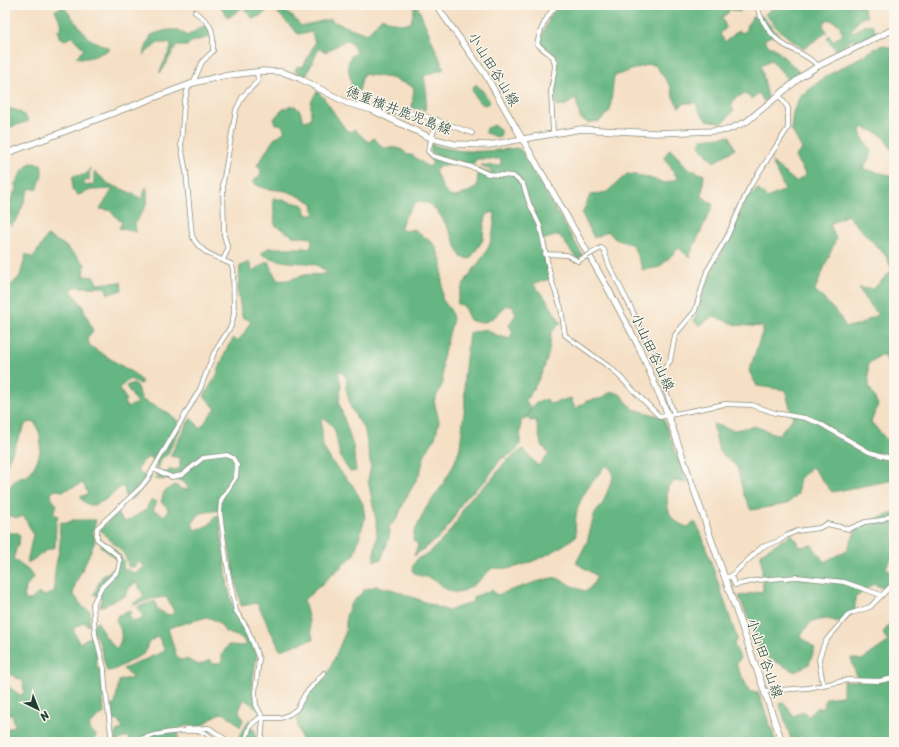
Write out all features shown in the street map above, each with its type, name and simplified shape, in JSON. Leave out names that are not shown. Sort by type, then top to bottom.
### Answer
[{"type":"main road","name":"小山田谷山線","points":[[436,5],[472,53],[523,139],[625,319],[648,365],[668,415],[782,742]]},
{"type":"main road","name":"徳重横井鹿児島線","points":[[5,154],[193,83],[222,76],[277,71],[287,73],[347,103],[372,110],[431,138],[454,144],[475,146],[580,129],[655,133],[727,130],[746,122],[818,66],[894,29]]},
{"type":"street","points":[[553,133],[551,92],[556,66],[553,57],[537,44],[539,35],[550,12],[557,5]]},
{"type":"street","points":[[757,5],[761,18],[766,26],[781,43],[808,57],[818,66]]},
{"type":"street","points":[[112,742],[104,668],[95,634],[93,604],[101,588],[118,571],[120,561],[118,556],[98,539],[96,532],[100,524],[141,488],[200,389],[214,353],[233,322],[233,269],[231,264],[207,253],[197,243],[192,235],[186,172],[180,136],[188,88],[193,83],[202,62],[213,51],[214,47],[208,20],[195,12]]},
{"type":"street","points":[[223,260],[228,249],[224,235],[224,183],[236,110],[243,96],[258,81],[257,72]]},
{"type":"street","points":[[660,374],[670,361],[675,335],[695,311],[707,271],[727,237],[749,188],[788,128],[788,108],[779,95]]},
{"type":"street","points":[[372,110],[419,114],[472,133]]},
{"type":"street","points":[[437,120],[428,151],[433,156],[476,168],[488,174],[513,176],[521,182],[540,226],[554,289],[561,308],[565,335],[612,369],[660,417],[725,404],[752,405],[775,413],[805,418],[819,423],[869,452],[894,459]]},
{"type":"street","points":[[546,254],[567,255],[578,261],[600,248],[604,250],[608,265],[632,310],[660,374],[674,414]]},
{"type":"street","points":[[153,469],[172,477],[182,475],[203,458],[227,455],[233,458],[237,465],[236,477],[221,500],[220,512],[228,572],[236,611],[247,628],[260,659],[255,693],[256,705],[263,718],[261,742]]},
{"type":"street","points":[[725,578],[731,576],[762,547],[779,541],[797,531],[819,528],[827,524],[843,528],[854,528],[865,522],[881,520],[894,514]]},
{"type":"street","points":[[731,576],[735,585],[758,580],[797,577],[844,582],[881,595]]},
{"type":"street","points":[[823,685],[819,658],[824,644],[849,614],[870,607],[894,584]]},
{"type":"street","points":[[245,742],[250,726],[259,718],[281,718],[297,709],[305,694],[324,673]]},
{"type":"street","points":[[764,691],[808,688],[848,680],[878,681],[894,678]]},
{"type":"street","points":[[134,742],[157,734],[171,734],[181,730],[209,728],[221,738],[229,742]]},
{"type":"street","points":[[181,730],[206,733],[214,742]]},
{"type":"green space","points":[[220,5],[273,5],[262,15],[253,19],[243,7],[228,18]]},
{"type":"green space","points":[[415,5],[417,5],[444,69],[424,76],[427,95],[425,110],[412,108],[414,87],[391,78],[363,74],[359,91],[352,89],[348,65],[351,56],[357,53],[350,41],[346,40],[326,52],[319,48],[306,76],[295,71],[297,66],[303,67],[315,43],[312,32],[298,34],[276,11],[279,8],[292,16],[301,26],[331,19],[334,22],[367,34],[382,17],[398,24],[411,23]]},
{"type":"green space","points":[[561,5],[683,5],[685,10],[689,5],[747,5],[739,12],[729,9],[728,13],[722,17],[726,28],[720,34],[725,42],[738,31],[744,33],[752,17],[762,16],[780,37],[771,36],[764,40],[770,47],[773,47],[801,73],[790,81],[771,60],[761,65],[768,98],[764,102],[759,93],[751,99],[747,94],[739,96],[735,99],[731,107],[734,110],[723,123],[706,120],[699,111],[696,103],[685,103],[679,107],[673,97],[671,87],[655,65],[649,64],[614,76],[610,111],[600,121],[588,123],[580,118],[576,98],[566,105],[557,106],[553,94],[558,64],[556,56],[544,46],[540,40],[552,13]]},
{"type":"green space","points":[[778,5],[862,5],[867,17],[861,18],[851,30],[853,32],[865,25],[872,24],[877,35],[861,43],[853,39],[837,51],[827,39],[829,35],[834,40],[843,35],[839,24],[828,19],[823,25],[827,32],[803,49],[779,30],[765,14]]},
{"type":"green space","points":[[64,7],[88,38],[110,49],[90,58],[76,57],[84,49],[72,37],[65,40],[59,37],[58,31],[62,25],[55,10]]},
{"type":"green space","points":[[207,24],[210,37],[191,42],[187,46],[176,46],[162,71],[159,73],[171,48],[170,43],[158,43],[143,55],[151,35],[166,30],[174,30],[187,36]]},
{"type":"green space","points":[[882,45],[894,49],[894,153],[882,135],[862,127],[861,135],[872,153],[863,169],[894,176],[894,372],[882,354],[868,364],[869,386],[878,405],[871,422],[894,448],[894,480],[832,492],[812,467],[799,479],[798,494],[787,504],[751,510],[744,495],[737,467],[719,451],[713,424],[734,430],[754,426],[778,435],[793,418],[785,390],[757,386],[749,371],[764,327],[737,325],[713,316],[699,326],[694,320],[710,276],[736,223],[746,198],[758,189],[767,198],[785,190],[772,162],[796,182],[806,175],[795,157],[802,149],[791,129],[793,112],[800,96],[825,77]],"holes":[[[847,215],[886,256],[892,270],[873,289],[859,288],[865,299],[878,314],[859,325],[846,327],[838,314],[815,290],[836,239],[830,224]]]},
{"type":"green space","points":[[476,84],[490,102],[485,105],[478,101],[473,93],[472,88]]},
{"type":"green space","points":[[317,91],[323,97],[346,130],[351,132],[354,129],[368,142],[374,138],[383,148],[402,150],[407,155],[412,155],[428,167],[433,164],[427,154],[457,163],[439,166],[435,171],[446,193],[454,197],[460,196],[477,187],[478,168],[485,172],[495,173],[481,165],[496,166],[501,164],[501,159],[476,159],[473,165],[437,156],[431,152],[431,144],[463,151],[520,149],[583,256],[577,259],[559,235],[542,241],[550,279],[533,284],[546,299],[561,323],[551,333],[549,352],[544,369],[536,385],[525,401],[531,408],[525,419],[521,420],[520,444],[516,451],[501,459],[486,480],[463,500],[452,521],[442,535],[414,556],[418,545],[413,540],[414,533],[426,508],[442,486],[454,464],[460,448],[465,404],[464,377],[469,333],[485,329],[509,339],[513,332],[509,325],[516,314],[513,307],[506,305],[490,320],[476,322],[470,320],[463,305],[457,304],[465,281],[490,244],[495,212],[487,214],[484,225],[483,240],[470,259],[461,257],[448,228],[435,209],[428,203],[416,202],[404,218],[400,229],[405,231],[414,229],[435,245],[442,263],[442,299],[451,311],[453,319],[442,361],[443,383],[434,401],[439,421],[435,438],[425,454],[420,473],[405,500],[397,519],[389,527],[389,538],[381,560],[374,561],[377,538],[376,520],[368,480],[371,467],[365,431],[351,408],[346,388],[347,377],[338,370],[341,385],[339,403],[353,446],[356,471],[350,472],[340,455],[334,428],[321,417],[323,447],[332,462],[353,486],[363,504],[365,518],[354,555],[304,600],[313,639],[280,650],[257,603],[241,606],[221,510],[200,513],[192,524],[196,530],[209,525],[215,517],[219,515],[228,587],[234,610],[245,625],[257,655],[252,683],[253,694],[263,712],[244,699],[239,711],[243,720],[240,727],[228,716],[221,713],[202,726],[183,726],[178,732],[178,742],[154,739],[131,742],[127,736],[116,742],[116,731],[123,729],[119,721],[113,720],[111,706],[115,704],[119,681],[132,679],[130,674],[123,669],[165,651],[158,636],[148,643],[145,653],[114,670],[107,671],[99,642],[92,630],[92,624],[98,622],[105,636],[116,649],[121,638],[121,631],[116,620],[118,615],[131,611],[129,616],[133,621],[139,621],[143,616],[137,607],[155,601],[157,609],[166,614],[172,615],[174,611],[166,597],[152,599],[134,605],[134,603],[144,596],[136,582],[129,588],[125,596],[100,607],[102,598],[94,594],[99,581],[116,566],[117,563],[117,559],[100,546],[104,542],[115,550],[124,561],[123,568],[135,573],[145,567],[139,562],[134,567],[128,567],[122,551],[100,529],[117,514],[125,522],[146,510],[152,500],[157,502],[153,510],[165,516],[168,511],[167,507],[161,502],[164,492],[175,485],[181,489],[189,490],[185,483],[179,480],[166,477],[164,480],[154,479],[162,472],[166,473],[169,470],[180,469],[180,458],[170,456],[188,422],[191,418],[200,428],[216,409],[204,396],[217,375],[227,348],[234,338],[237,341],[243,335],[251,321],[242,317],[238,292],[240,266],[249,262],[253,271],[268,261],[277,280],[288,280],[305,275],[319,275],[327,273],[314,264],[282,261],[261,254],[268,248],[311,248],[312,238],[293,236],[275,225],[273,198],[304,205],[307,215],[315,215],[313,203],[289,192],[266,189],[252,182],[260,176],[261,170],[257,165],[274,139],[285,131],[281,124],[276,124],[274,119],[283,110],[288,107],[295,106],[300,111],[303,121],[311,119],[311,102]],"holes":[[[207,617],[220,624],[225,632],[242,638],[245,643],[244,646],[228,645],[222,655],[222,662],[213,664],[210,660],[199,665],[186,659],[180,660],[176,655],[168,628]]]},
{"type":"green space","points":[[5,109],[18,111],[29,121],[5,129]]},
{"type":"green space","points":[[495,125],[500,130],[501,135],[497,137],[486,133],[486,128]]},
{"type":"green space","points":[[730,136],[735,149],[714,162],[699,146],[701,139]]},
{"type":"green space","points":[[670,149],[689,169],[704,175],[702,196],[713,205],[689,257],[679,248],[660,267],[643,270],[633,245],[615,239],[608,231],[594,238],[582,214],[590,195],[607,192],[627,174],[643,176],[665,183],[678,179],[664,157]]},
{"type":"green space","points":[[30,163],[41,164],[42,174],[37,190],[30,188],[18,218],[11,226],[5,218],[5,204],[9,203],[16,189],[15,184],[23,170]]},
{"type":"green space","points":[[90,168],[89,180],[82,182],[86,186],[94,184],[94,172],[109,184],[130,192],[142,199],[146,187],[148,197],[147,202],[135,223],[136,232],[119,228],[122,223],[109,210],[100,209],[113,189],[91,190],[78,195],[72,190],[73,176],[85,175]]},
{"type":"green space","points":[[47,236],[63,244],[85,264],[84,276],[94,277],[97,284],[121,282],[122,290],[108,294],[105,287],[74,287],[71,291],[82,305],[93,331],[87,338],[90,346],[136,375],[142,382],[140,384],[130,379],[119,388],[126,399],[124,403],[126,406],[129,407],[137,403],[126,386],[131,384],[136,385],[142,400],[169,413],[182,425],[167,455],[162,458],[158,469],[150,456],[142,462],[137,471],[143,475],[152,477],[132,500],[125,496],[125,490],[122,486],[101,502],[90,505],[85,503],[80,497],[88,494],[83,483],[63,491],[55,490],[51,493],[52,499],[57,505],[53,513],[58,516],[56,523],[55,547],[27,563],[33,534],[24,516],[18,518],[6,515],[5,517],[6,494],[11,485],[20,476],[26,477],[31,471],[38,458],[41,443],[38,429],[34,422],[26,423],[5,467],[5,283],[10,286],[20,276],[26,254],[33,258]]},
{"type":"green space","points":[[613,392],[620,394],[633,409],[663,417],[687,483],[675,481],[668,486],[667,500],[669,511],[675,521],[688,527],[695,522],[701,533],[737,638],[734,644],[740,658],[736,665],[750,692],[758,692],[776,742],[302,742],[297,723],[298,713],[305,697],[324,680],[329,671],[346,631],[346,616],[350,605],[364,590],[376,586],[394,590],[448,611],[473,602],[473,597],[492,590],[497,595],[552,578],[560,579],[579,589],[587,591],[597,576],[576,563],[587,542],[595,512],[603,503],[613,477],[612,471],[606,465],[582,497],[576,514],[576,536],[545,556],[511,568],[492,568],[469,588],[458,592],[449,591],[434,580],[415,574],[413,572],[413,566],[417,559],[429,553],[446,536],[457,521],[467,501],[491,480],[505,462],[523,449],[538,466],[549,454],[541,444],[536,420],[531,421],[527,418],[534,404],[547,399],[550,404],[571,398],[575,409],[587,401],[603,398],[607,394]]},
{"type":"green space","points":[[894,513],[894,555],[886,567],[894,579],[883,588],[873,584],[855,598],[855,611],[842,623],[827,619],[812,621],[800,636],[815,648],[809,664],[795,672],[763,655],[739,596],[763,591],[761,553],[792,534],[800,547],[812,545],[824,562],[847,550],[858,525]]},
{"type":"green space","points":[[73,520],[96,520],[93,532],[95,541],[75,585],[73,594],[84,608],[90,611],[89,626],[84,622],[73,629],[79,643],[91,636],[96,649],[97,668],[104,673],[102,682],[104,713],[89,725],[91,731],[96,735],[95,742],[5,742],[5,730],[15,726],[12,714],[5,714],[5,684],[20,695],[24,693],[23,681],[5,672],[5,533],[18,533],[20,538],[13,559],[28,570],[33,577],[25,589],[24,600],[31,600],[39,593],[45,596],[55,591],[54,579],[60,544],[60,525],[61,522],[67,523]]},
{"type":"green space","points":[[894,618],[894,702],[890,708],[894,727],[894,742],[792,742],[779,703],[783,702],[794,716],[804,711],[808,717],[816,708],[823,708],[826,698],[843,696],[843,681],[858,681],[851,658],[862,660],[888,642],[883,633]]},
{"type":"green space","points":[[250,719],[253,722],[251,730],[255,730],[255,736],[258,740],[261,736],[260,742],[236,742]]}]
